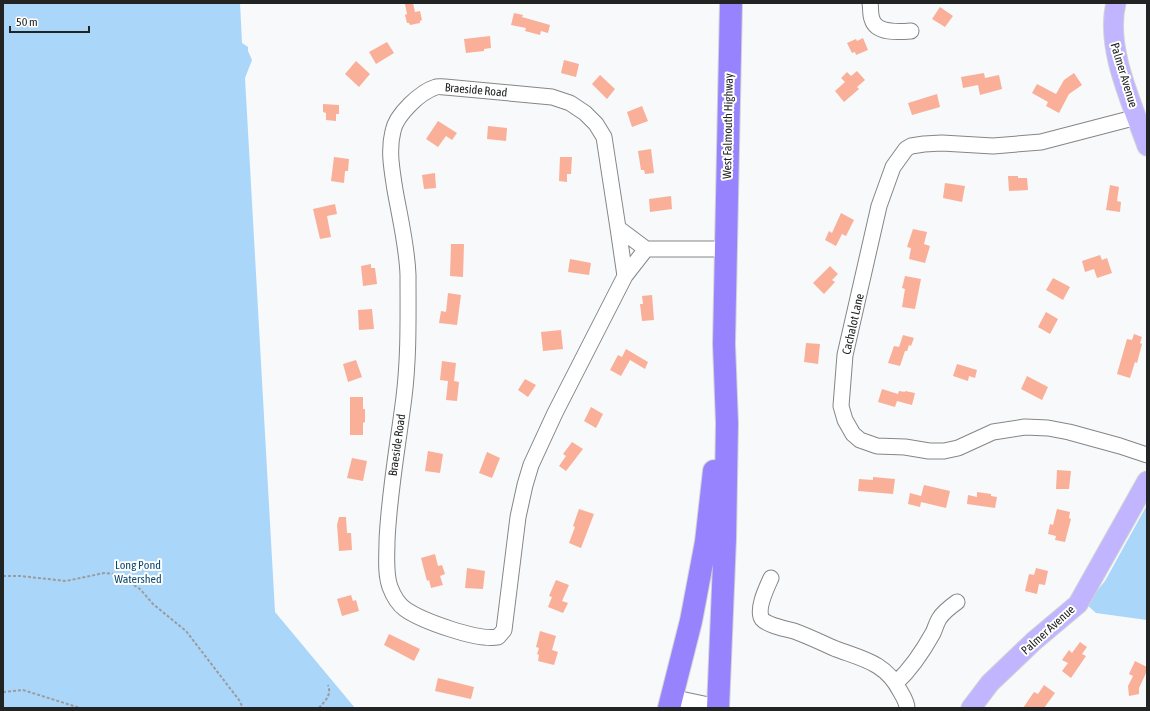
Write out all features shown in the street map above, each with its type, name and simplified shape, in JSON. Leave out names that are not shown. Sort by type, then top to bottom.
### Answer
[{"type":"highway","name":"West Falmouth Highway","points":[[724,344],[731,3]]},
{"type":"highway","points":[[670,703],[691,621],[706,542],[714,468],[724,344]]},
{"type":"highway","points":[[718,708],[724,598],[726,508],[727,423],[724,344]]},
{"type":"main road","name":"Palmer Avenue","points":[[1116,3],[1113,19],[1113,37],[1117,57],[1147,146]]},
{"type":"main road","name":"Palmer Avenue","points":[[971,708],[990,683],[1034,641],[1078,604],[1147,480]]},
{"type":"street","points":[[870,3],[872,20],[876,27],[900,32],[911,31]]},
{"type":"street","name":"Braeside Road","points":[[625,276],[604,137],[596,124],[585,113],[570,103],[552,97],[445,87],[436,87],[425,92],[408,106],[393,129],[391,144],[391,164],[408,258],[409,343],[404,395],[388,513],[386,565],[390,587],[398,602],[404,609],[425,620],[453,630],[492,638],[498,637],[504,630],[518,517],[531,465],[555,413],[625,276],[646,248]]},
{"type":"street","name":"Cachalot Lane","points":[[1137,117],[1041,142],[993,146],[942,143],[911,146],[906,149],[892,167],[879,206],[845,355],[841,406],[845,420],[853,434],[860,440],[876,446],[944,451],[958,448],[993,432],[1025,427],[1048,428],[1069,432],[1147,455]]},
{"type":"street","points":[[618,228],[646,248],[726,249]]},
{"type":"street","points":[[771,578],[760,613],[763,620],[770,624],[802,634],[864,658],[883,669],[896,682],[907,708]]},
{"type":"street","points":[[896,682],[904,675],[922,652],[934,632],[939,619],[957,602]]},
{"type":"street","points":[[670,703],[718,708]]},
{"type":"path","points":[[3,576],[20,576],[66,581],[104,573],[114,574],[129,582],[140,589],[152,604],[186,631],[239,700],[243,708]]},
{"type":"path","points":[[319,708],[326,701],[330,690],[328,685]]},
{"type":"path","points":[[3,692],[23,690],[80,708]]},
{"type":"green space","name":"Long Pond Watershed","points":[[3,3],[240,3],[242,43],[248,47],[252,60],[245,78],[275,612],[355,708],[3,708]]},
{"type":"green space","points":[[1147,505],[1147,620],[1096,613],[1086,604],[1105,581]]},
{"type":"building","points":[[413,3],[415,12],[420,11],[422,20],[420,23],[410,25],[407,23],[405,4]]},
{"type":"building","points":[[940,7],[953,16],[945,27],[932,19]]},
{"type":"building","points":[[514,13],[523,15],[522,17],[550,25],[548,33],[541,31],[540,35],[525,31],[526,28],[511,25]]},
{"type":"building","points":[[490,36],[491,48],[484,49],[484,51],[466,53],[464,39]]},
{"type":"building","points":[[863,38],[868,50],[856,55],[855,52],[852,53],[847,43]]},
{"type":"building","points":[[387,42],[394,53],[376,64],[369,52]]},
{"type":"building","points":[[564,60],[579,64],[576,77],[561,73]]},
{"type":"building","points":[[356,61],[370,74],[359,87],[345,74]]},
{"type":"building","points":[[857,71],[865,80],[857,87],[859,89],[844,102],[835,91],[845,82],[841,78],[847,72],[851,76]]},
{"type":"building","points":[[984,73],[985,78],[999,75],[1002,89],[980,95],[978,85],[963,88],[961,77]]},
{"type":"building","points":[[1074,73],[1082,85],[1069,94],[1059,113],[1046,106],[1048,102],[1032,93],[1037,84],[1056,94],[1064,80]]},
{"type":"building","points":[[600,75],[615,89],[607,99],[592,84]]},
{"type":"building","points":[[937,94],[940,107],[912,115],[908,103]]},
{"type":"building","points":[[323,104],[339,105],[339,114],[336,114],[336,121],[326,120],[326,113],[323,112]]},
{"type":"building","points":[[642,106],[648,121],[632,127],[627,112]]},
{"type":"building","points":[[438,121],[457,133],[452,140],[446,136],[438,147],[426,139]]},
{"type":"building","points":[[488,126],[507,128],[506,141],[487,139]]},
{"type":"building","points":[[651,149],[654,173],[645,174],[644,170],[641,170],[638,151]]},
{"type":"building","points":[[334,157],[349,159],[348,171],[345,171],[344,183],[331,181]]},
{"type":"building","points":[[560,157],[572,157],[571,174],[567,174],[567,182],[559,181]]},
{"type":"building","points":[[435,173],[436,188],[424,189],[422,175]]},
{"type":"building","points":[[1008,176],[1027,178],[1028,190],[1009,191]]},
{"type":"building","points":[[945,183],[965,186],[962,202],[943,198]]},
{"type":"building","points":[[1110,185],[1119,187],[1117,201],[1121,202],[1120,212],[1106,210]]},
{"type":"building","points":[[671,196],[672,209],[650,212],[649,199]]},
{"type":"building","points":[[335,204],[337,214],[327,216],[331,237],[320,239],[313,209]]},
{"type":"building","points":[[841,213],[854,220],[846,236],[842,234],[836,246],[825,240],[829,231],[832,233]]},
{"type":"building","points":[[913,229],[927,232],[924,244],[930,246],[925,263],[909,259],[911,248],[907,247]]},
{"type":"building","points":[[451,244],[464,244],[463,277],[450,276]]},
{"type":"building","points":[[1100,255],[1102,260],[1107,258],[1112,273],[1097,278],[1094,269],[1085,272],[1082,261]]},
{"type":"building","points":[[570,259],[591,263],[589,275],[568,272]]},
{"type":"building","points":[[371,264],[371,268],[375,268],[377,284],[363,286],[361,266]]},
{"type":"building","points":[[830,266],[838,274],[832,280],[835,282],[824,294],[813,283]]},
{"type":"building","points":[[905,276],[921,279],[915,309],[902,307],[905,289],[902,288]]},
{"type":"building","points":[[1053,278],[1070,287],[1063,300],[1046,290]]},
{"type":"building","points":[[448,293],[461,295],[457,325],[439,323],[441,311],[446,312]]},
{"type":"building","points":[[652,295],[654,320],[642,321],[640,304],[643,304],[642,296]]},
{"type":"building","points":[[372,309],[374,329],[359,330],[358,310]]},
{"type":"building","points":[[1046,312],[1058,319],[1050,334],[1038,327]]},
{"type":"building","points":[[561,330],[563,349],[543,351],[541,332]]},
{"type":"building","points":[[1134,334],[1142,337],[1140,343],[1142,344],[1137,363],[1135,362],[1130,378],[1117,374],[1127,339],[1132,340]]},
{"type":"building","points":[[903,335],[914,338],[911,346],[909,345],[907,351],[905,351],[900,366],[888,363],[894,346],[899,347]]},
{"type":"building","points":[[806,343],[820,344],[818,364],[804,362]]},
{"type":"building","points":[[626,349],[648,362],[645,369],[630,360],[621,376],[610,370],[618,355],[622,357]]},
{"type":"building","points":[[356,360],[362,377],[348,382],[343,364]]},
{"type":"building","points":[[442,361],[456,363],[454,381],[459,382],[457,401],[446,400],[448,381],[440,380]]},
{"type":"building","points":[[957,364],[977,370],[975,378],[969,376],[968,381],[953,376]]},
{"type":"building","points":[[1027,376],[1048,387],[1042,400],[1021,389]]},
{"type":"building","points":[[525,379],[536,385],[528,397],[518,390]]},
{"type":"building","points":[[882,389],[898,394],[899,391],[915,393],[912,405],[897,401],[895,407],[878,402]]},
{"type":"building","points":[[350,397],[363,397],[365,422],[363,423],[363,435],[350,435]]},
{"type":"building","points":[[591,407],[603,414],[596,428],[584,421]]},
{"type":"building","points":[[572,442],[583,449],[566,471],[559,466],[566,456],[563,454]]},
{"type":"building","points":[[428,451],[443,454],[440,473],[425,471]]},
{"type":"building","points":[[487,452],[500,458],[492,478],[479,473]]},
{"type":"building","points":[[352,458],[367,461],[363,481],[347,478]]},
{"type":"building","points":[[1057,470],[1071,471],[1069,489],[1056,489]]},
{"type":"building","points":[[873,477],[895,479],[893,494],[858,491],[859,479],[873,480]]},
{"type":"building","points":[[924,485],[950,491],[946,508],[921,502],[920,507],[908,504],[910,493],[921,496]]},
{"type":"building","points":[[977,492],[991,494],[991,496],[997,497],[995,508],[967,504],[968,495],[977,497]]},
{"type":"building","points":[[579,509],[594,514],[581,548],[569,543],[575,527],[573,526]]},
{"type":"building","points":[[1057,509],[1070,512],[1069,518],[1071,519],[1065,542],[1055,540],[1056,536],[1048,534],[1050,524],[1053,525]]},
{"type":"building","points":[[339,517],[346,517],[347,533],[351,533],[352,550],[339,551],[337,525]]},
{"type":"building","points":[[435,554],[438,566],[442,565],[445,574],[440,576],[443,585],[431,588],[429,580],[427,581],[421,558]]},
{"type":"building","points":[[467,568],[485,571],[483,589],[465,588]]},
{"type":"building","points":[[1036,568],[1048,571],[1045,585],[1039,584],[1037,594],[1025,591],[1029,574],[1034,575]]},
{"type":"building","points":[[556,580],[569,585],[562,601],[568,603],[563,613],[548,607],[552,597],[549,596]]},
{"type":"building","points":[[351,595],[353,601],[356,600],[359,611],[342,616],[337,599]]},
{"type":"building","points":[[540,631],[556,636],[552,650],[558,652],[554,665],[538,661],[539,655],[537,654],[539,648],[536,647]]},
{"type":"building","points":[[389,634],[420,649],[414,661],[384,645]]},
{"type":"building","points":[[1080,642],[1087,647],[1082,654],[1086,656],[1071,678],[1062,671],[1068,663],[1062,660],[1069,650],[1072,653]]},
{"type":"building","points":[[1135,661],[1147,667],[1147,671],[1139,688],[1139,694],[1129,696],[1128,686],[1133,676],[1129,674]]},
{"type":"building","points":[[438,678],[474,687],[471,699],[435,691]]},
{"type":"building","points":[[1044,685],[1055,693],[1044,708],[1023,708],[1034,692],[1038,694]]}]
